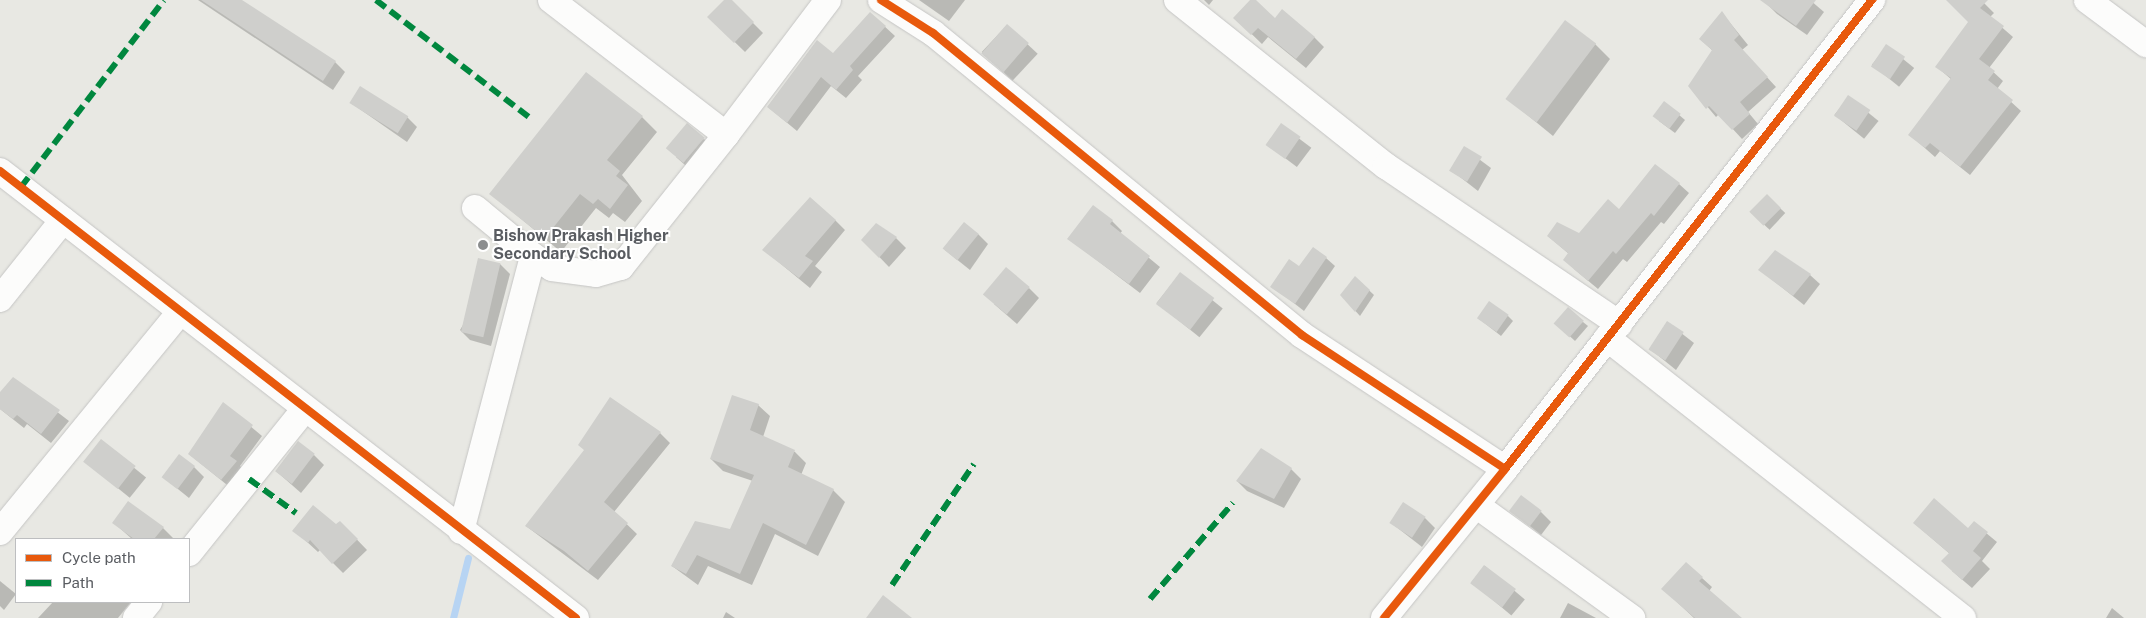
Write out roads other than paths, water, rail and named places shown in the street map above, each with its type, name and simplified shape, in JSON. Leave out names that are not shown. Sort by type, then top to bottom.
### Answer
[{"type":"street","points":[[551,0],[726,135]]},
{"type":"street","points":[[475,208],[532,256],[552,268],[596,274],[621,267],[726,135],[824,7],[846,0]]},
{"type":"street","points":[[879,0],[933,34],[1302,334],[1505,468]]},
{"type":"street","points":[[1177,0],[1386,166],[1613,331],[1963,618]]},
{"type":"street","points":[[1384,618],[1476,505],[1872,0]]},
{"type":"street","points":[[2087,0],[2146,44]]},
{"type":"street","points":[[0,171],[304,410],[576,618]]},
{"type":"street","points":[[0,300],[63,220]]},
{"type":"street","points":[[462,530],[532,256]]},
{"type":"street","points":[[0,532],[180,312]]},
{"type":"street","points":[[190,552],[304,410]]},
{"type":"street","points":[[1476,505],[1632,618]]},
{"type":"street","points":[[136,618],[149,603]]},
{"type":"waterway","points":[[453,618],[468,558]]},
{"type":"place","name":"Bishow Prakash Higher Secondary School","points":[[483,245]]}]
